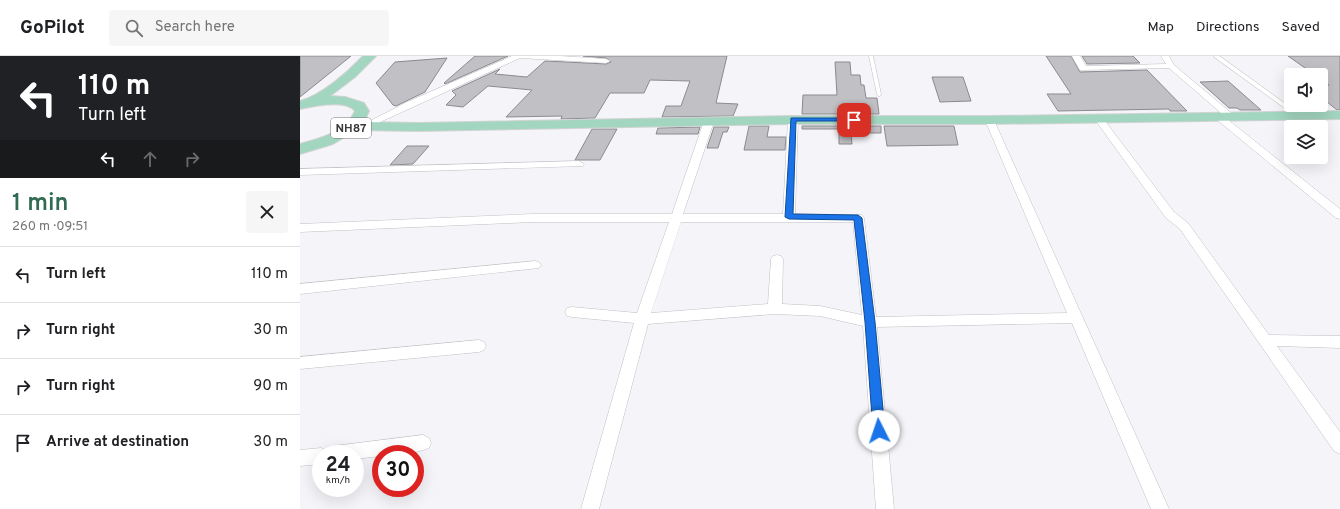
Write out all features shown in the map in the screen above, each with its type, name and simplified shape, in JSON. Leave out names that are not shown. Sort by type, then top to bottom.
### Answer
[{"type":"main road","name":"NH87","points":[[304,104],[338,85],[354,74],[370,56]]},
{"type":"main road","name":"NH87","points":[[350,102],[352,90],[380,56]]},
{"type":"main road","name":"NH87","points":[[304,104],[332,100],[350,102],[359,106],[362,111],[357,122],[342,133],[304,149]]},
{"type":"main road","points":[[357,122],[426,126],[793,120],[1099,119],[1295,113],[1340,109]]},
{"type":"main road","points":[[357,122],[756,113],[1225,115]]},
{"type":"main road","points":[[1295,113],[1340,115]]},
{"type":"street","points":[[375,121],[404,106],[519,56],[606,61]]},
{"type":"street","points":[[1076,56],[1083,68],[1171,66]]},
{"type":"street","points":[[1165,56],[1171,66],[1340,215]]},
{"type":"street","points":[[1099,119],[1170,215],[1184,226],[1340,446]]},
{"type":"street","points":[[789,217],[793,120]]},
{"type":"street","points":[[990,120],[1160,509]]},
{"type":"street","points":[[590,509],[642,319],[709,121]]},
{"type":"street","points":[[300,172],[580,164]]},
{"type":"street","points":[[300,228],[534,218],[858,218],[870,322],[886,509]]},
{"type":"street","points":[[774,309],[777,259]]},
{"type":"street","points":[[300,289],[535,265]]},
{"type":"street","points":[[572,312],[642,319],[774,309],[820,311],[870,322],[1077,318]]},
{"type":"street","points":[[1265,340],[1340,342]]},
{"type":"street","points":[[300,363],[479,346]]},
{"type":"street","points":[[364,450],[423,442]]},
{"type":"street","points":[[300,458],[312,457]]},
{"type":"lane","points":[[871,56],[879,94]]},
{"type":"lane","points":[[1216,56],[1295,113]]},
{"type":"building","points":[[300,56],[351,56],[300,97]]},
{"type":"building","points":[[475,56],[508,56],[445,84],[444,83]]},
{"type":"building","points":[[583,56],[727,56],[716,103],[738,104],[733,116],[662,117],[666,106],[681,106],[690,81],[650,80],[644,93],[610,93],[595,118],[561,119],[562,116],[506,117],[532,90],[488,86],[463,107],[446,105],[456,95],[452,91],[500,69],[495,74],[527,77],[545,61],[606,64],[611,62],[606,58]]},
{"type":"building","points":[[1046,56],[1071,56],[1080,72],[1147,70],[1187,111],[1170,111],[1169,109],[1058,111],[1047,94],[1071,94]]},
{"type":"building","points":[[1082,56],[1133,56],[1140,63],[1087,64]]},
{"type":"building","points":[[1288,56],[1340,56],[1340,110],[1337,110],[1328,103],[1328,68],[1305,68]]},
{"type":"building","points":[[447,58],[425,92],[396,106],[393,105],[376,83],[395,62]]},
{"type":"building","points":[[835,62],[850,62],[851,75],[860,75],[861,85],[864,85],[866,98],[877,98],[879,114],[802,114],[803,95],[837,95]]},
{"type":"building","points":[[932,77],[963,77],[971,101],[940,102]]},
{"type":"building","points":[[1228,81],[1261,110],[1240,110],[1237,108],[1229,108],[1200,82]]},
{"type":"building","points":[[749,126],[769,126],[767,137],[786,137],[785,150],[744,150]]},
{"type":"building","points":[[802,126],[881,126],[881,133],[851,133],[852,144],[839,144],[839,129],[802,129]]},
{"type":"building","points":[[884,126],[954,126],[958,145],[887,146]]},
{"type":"building","points":[[700,127],[698,134],[656,134],[658,128]]},
{"type":"building","points":[[714,127],[729,127],[727,132],[723,132],[718,148],[707,148]]},
{"type":"building","points":[[592,129],[617,129],[600,160],[575,160]]},
{"type":"building","points":[[407,146],[429,146],[413,164],[390,165]]},
{"type":"route","points":[[854,120],[793,120],[789,217],[858,218],[870,322],[879,431]]}]
